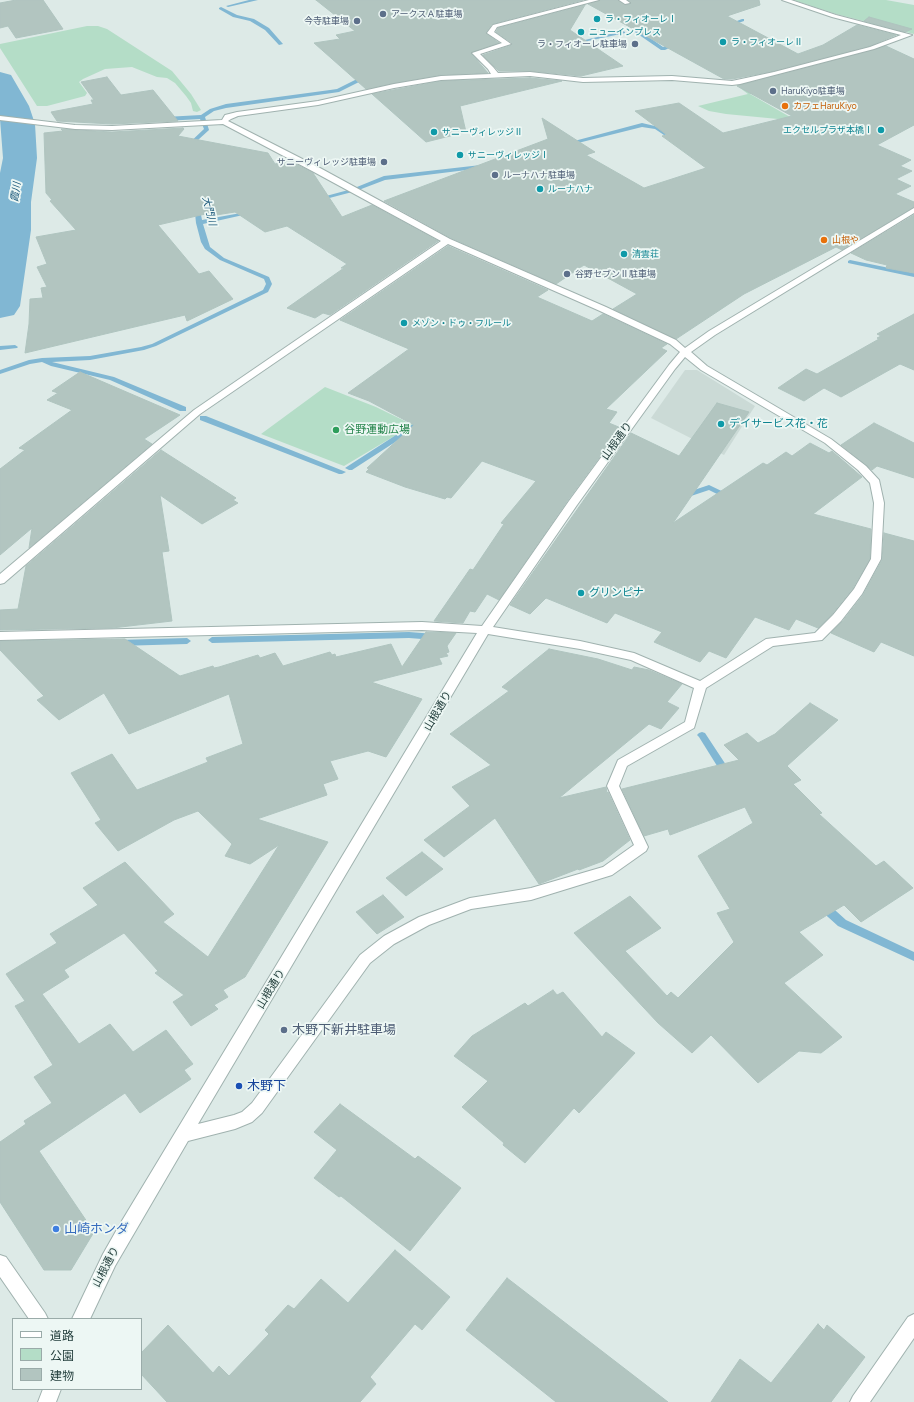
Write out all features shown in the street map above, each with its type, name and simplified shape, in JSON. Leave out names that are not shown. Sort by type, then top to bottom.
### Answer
[{"type":"street","points":[[496,75],[491,68],[475,53],[508,44],[490,33],[495,26],[596,0]]},
{"type":"street","points":[[785,0],[834,16],[910,36]]},
{"type":"street","points":[[220,122],[231,115],[324,102],[427,80],[530,74],[583,80],[672,78],[732,83],[757,79],[841,57],[910,36]]},
{"type":"street","points":[[2,118],[75,126],[112,128],[220,122],[355,190],[421,228],[447,241],[603,309],[673,342],[704,368],[828,441],[862,468],[875,482],[879,503],[876,558],[858,590],[832,623],[818,637],[770,642],[702,686],[690,725],[622,763],[613,786],[641,847],[607,871],[531,894],[470,904],[424,921],[389,940],[365,960],[257,1108],[247,1117],[235,1122],[183,1135]]},
{"type":"street","name":"山根通り","points":[[81,1318],[109,1260],[485,630],[573,503],[672,367],[685,352],[723,326],[914,210]]},
{"type":"street","points":[[0,580],[197,412],[447,241]]},
{"type":"street","points":[[0,636],[422,626],[485,630],[580,645],[634,657],[702,686]]},
{"type":"street","points":[[0,1263],[38,1318]]},
{"type":"street","points":[[859,1402],[914,1323]]},
{"type":"street","points":[[47,1402],[52,1390]]},
{"type":"shaded area","points":[[685,370],[697,370],[755,406],[724,455],[651,418]]},
{"type":"green space","points":[[793,0],[886,0],[914,5],[914,34],[836,14]]},
{"type":"green space","points":[[87,26],[98,26],[107,29],[172,71],[191,94],[201,110],[197,112],[193,111],[191,103],[186,96],[175,83],[167,78],[157,77],[132,67],[105,69],[83,79],[79,82],[87,93],[85,96],[47,106],[37,106],[0,48],[0,44]]},
{"type":"green space","points":[[756,81],[758,94],[750,94],[797,121],[787,126],[778,119],[726,114],[709,111],[698,106],[748,94],[736,85]]},
{"type":"green space","name":"谷野運動広場","points":[[325,387],[376,407],[413,425],[344,466],[261,434]]},
{"type":"building","points":[[16,0],[43,0],[63,29],[16,38],[8,26],[0,28],[0,3]]},
{"type":"building","points":[[316,0],[583,0],[492,24],[486,33],[499,43],[471,53],[488,73],[441,75],[366,89],[314,43],[340,39],[336,35],[355,31]]},
{"type":"building","points":[[600,0],[618,0],[625,5],[631,4],[628,0],[759,0],[760,5],[727,16],[798,54],[823,45],[857,25],[896,35],[870,46],[774,71],[732,79],[724,79],[588,4]]},
{"type":"building","points":[[585,5],[570,30],[623,66],[581,76],[530,71],[499,71],[483,55],[512,45],[512,43],[496,32],[498,28]]},
{"type":"building","points":[[869,17],[912,29],[905,32],[864,21]]},
{"type":"building","points":[[886,46],[914,59],[914,125],[877,145],[911,160],[900,166],[912,171],[896,179],[911,186],[895,194],[914,202],[914,207],[842,250],[836,247],[744,294],[676,339],[613,309],[637,294],[584,265],[556,284],[451,238],[384,201],[548,139],[542,118],[595,152],[586,155],[644,188],[706,168],[662,136],[667,135],[635,111],[679,103],[723,133],[792,116],[737,86]]},
{"type":"building","points":[[107,77],[121,95],[153,90],[178,121],[112,124],[57,121],[51,112],[93,104],[91,100],[94,100],[81,82]]},
{"type":"building","points":[[530,78],[562,81],[460,106],[466,132],[426,142],[372,94],[441,81]]},
{"type":"building","points":[[61,129],[112,132],[184,129],[178,136],[268,153],[275,164],[290,161],[313,173],[342,217],[372,205],[438,241],[330,315],[323,313],[315,318],[287,308],[344,268],[341,268],[347,264],[287,226],[265,232],[235,212],[216,215],[214,212],[158,225],[199,274],[209,271],[233,299],[187,321],[185,315],[25,353],[29,324],[30,299],[43,298],[41,288],[47,287],[37,267],[47,264],[36,237],[76,230],[50,201],[52,200],[46,193],[44,133],[63,131]]},
{"type":"building","points":[[914,215],[914,273],[886,268],[887,265],[866,260],[851,253]]},
{"type":"building","points":[[448,246],[548,290],[537,297],[592,321],[603,314],[667,344],[661,348],[667,351],[606,409],[617,412],[609,423],[621,428],[568,500],[499,600],[487,594],[475,612],[470,611],[463,623],[434,621],[470,569],[473,570],[504,524],[501,523],[536,481],[482,461],[451,498],[447,497],[445,499],[405,487],[366,472],[369,469],[367,468],[414,425],[369,401],[348,393],[409,349],[340,320]]},
{"type":"building","points":[[914,314],[914,370],[900,364],[841,397],[824,388],[804,401],[778,388],[806,369],[817,374],[879,339],[877,338],[881,336],[877,334]]},
{"type":"building","points":[[80,372],[180,415],[144,439],[152,444],[29,548],[32,528],[0,555],[0,469],[25,450],[19,448],[72,410],[47,400],[58,393],[52,391]]},
{"type":"building","points":[[717,403],[749,412],[673,523],[763,463],[767,465],[786,452],[792,456],[810,443],[829,453],[832,451],[862,477],[813,514],[871,529],[870,559],[853,588],[832,614],[818,628],[796,619],[789,630],[755,617],[726,658],[709,651],[700,662],[654,642],[662,632],[615,613],[607,623],[546,598],[530,614],[510,605],[631,433],[679,456]]},
{"type":"building","points":[[874,423],[914,443],[914,478],[877,466],[872,470],[841,445]]},
{"type":"building","points":[[161,450],[236,498],[233,500],[238,503],[202,524],[160,495],[169,551],[162,552],[172,621],[112,628],[0,630],[0,610],[18,609],[26,566]]},
{"type":"building","points":[[884,533],[914,541],[914,656],[881,642],[874,652],[831,633],[842,622],[863,595],[882,560]]},
{"type":"building","points":[[426,632],[456,633],[447,646],[449,652],[446,653],[448,656],[439,658],[442,664],[371,682],[422,699],[386,757],[368,751],[330,761],[338,779],[323,784],[327,795],[257,819],[328,842],[245,977],[223,990],[228,997],[214,1005],[218,1009],[191,1026],[173,1002],[184,995],[155,973],[158,971],[124,933],[64,970],[69,977],[42,994],[79,1044],[110,1024],[133,1052],[166,1030],[193,1064],[184,1070],[191,1079],[140,1113],[125,1093],[39,1151],[94,1232],[71,1270],[44,1270],[0,1202],[0,1142],[26,1124],[24,1121],[52,1103],[34,1077],[53,1065],[15,1006],[25,1001],[6,974],[57,943],[50,934],[98,905],[83,888],[125,862],[174,914],[163,922],[208,957],[279,845],[250,864],[225,856],[232,844],[198,811],[174,820],[118,851],[95,823],[101,820],[71,773],[112,754],[137,790],[208,762],[206,758],[243,744],[229,694],[129,734],[104,693],[59,720],[37,700],[44,696],[0,650],[0,641],[125,639],[180,676],[213,666],[214,668],[219,667],[258,655],[260,658],[275,653],[283,666],[330,652],[332,655],[335,654],[336,657],[391,644],[402,667]]},
{"type":"building","points":[[549,649],[598,659],[632,670],[634,667],[649,670],[682,684],[667,702],[679,708],[661,729],[649,724],[559,798],[606,787],[607,793],[608,792],[630,840],[603,861],[539,884],[495,818],[444,857],[424,840],[470,806],[452,787],[491,765],[450,734],[509,691],[502,687]]},
{"type":"building","points":[[810,703],[838,720],[787,766],[801,780],[793,784],[822,813],[819,814],[876,866],[884,861],[913,888],[861,922],[844,905],[799,932],[823,955],[784,983],[842,1037],[821,1053],[799,1051],[758,1083],[711,1035],[692,1053],[658,1023],[574,933],[630,896],[661,928],[625,951],[667,996],[671,992],[678,998],[734,942],[717,913],[730,909],[698,856],[753,823],[745,807],[670,835],[668,829],[644,836],[622,789],[739,760],[724,745],[747,733],[758,743],[775,734]]},
{"type":"building","points":[[422,852],[443,869],[406,896],[386,878]]},
{"type":"building","points":[[383,895],[404,917],[377,934],[356,912]]},
{"type":"building","points":[[553,990],[557,995],[563,992],[602,1037],[606,1032],[635,1053],[579,1113],[574,1108],[525,1163],[462,1107],[488,1081],[454,1056],[472,1036],[525,1003],[528,1006]]},
{"type":"building","points":[[340,1104],[415,1159],[418,1156],[461,1188],[410,1251],[341,1196],[339,1197],[314,1178],[337,1150],[314,1132]]},
{"type":"building","points":[[395,1250],[450,1297],[422,1330],[415,1324],[370,1377],[376,1384],[360,1402],[167,1402],[142,1375],[142,1352],[168,1325],[213,1373],[219,1366],[229,1376],[269,1334],[265,1330],[288,1305],[294,1309],[321,1279],[348,1303]]},
{"type":"building","points":[[507,1278],[668,1402],[556,1402],[466,1330]]},
{"type":"building","points":[[818,1324],[824,1330],[827,1325],[865,1357],[831,1402],[711,1402],[740,1359],[771,1383]]},
{"type":"waterway","points":[[228,6],[256,0]]},
{"type":"waterway","points":[[221,8],[235,16],[252,20],[267,29],[281,44]]},
{"type":"waterway","points":[[726,26],[742,20]]},
{"type":"waterway","points":[[634,29],[663,49],[677,43]]},
{"type":"waterway","points":[[574,43],[623,32]]},
{"type":"waterway","name":"大門川","points":[[202,117],[212,110],[226,106],[339,90],[367,76]]},
{"type":"waterway","name":"霞川","points":[[0,82],[13,106],[18,124],[20,158],[13,202],[12,230],[0,306]]},
{"type":"waterway","points":[[165,119],[202,117]]},
{"type":"waterway","name":"大門川","points":[[187,148],[207,129],[202,117]]},
{"type":"waterway","points":[[566,144],[642,125],[657,128],[666,134]]},
{"type":"waterway","points":[[20,151],[33,152]]},
{"type":"waterway","points":[[318,199],[354,190],[384,178],[481,167]]},
{"type":"waterway","name":"大門川","points":[[196,204],[200,223]]},
{"type":"waterway","points":[[200,223],[250,212]]},
{"type":"waterway","name":"大門川","points":[[0,372],[29,362],[90,358],[142,349],[154,345],[266,291],[269,284],[267,278],[222,259],[207,248],[204,242],[200,223]]},
{"type":"waterway","points":[[850,262],[914,275]]},
{"type":"waterway","points":[[0,348],[15,347]]},
{"type":"waterway","points":[[43,360],[53,365],[112,378],[183,409]]},
{"type":"waterway","points":[[203,418],[342,472]]},
{"type":"waterway","points":[[349,468],[416,426]]},
{"type":"waterway","points":[[682,497],[709,487],[730,497]]},
{"type":"waterway","points":[[212,640],[409,635],[435,637]]},
{"type":"waterway","points":[[118,643],[187,641]]},
{"type":"waterway","points":[[702,735],[727,774]]},
{"type":"waterway","points":[[822,905],[842,923],[914,957]]},
{"type":"place","name":"アークスＡ駐車場","points":[[383,14]]},
{"type":"place","name":"ラ・フィオーレⅠ","points":[[597,19]]},
{"type":"place","name":"今寺駐車場","points":[[357,21]]},
{"type":"place","name":"ニューインプレス","points":[[581,32]]},
{"type":"place","name":"ラ・フィオーレⅡ","points":[[723,42]]},
{"type":"place","name":"ラ・フィオーレ駐車場","points":[[635,44]]},
{"type":"place","name":"HaruKiyo駐車場","points":[[773,91]]},
{"type":"place","name":"カフェHaruKiyo","points":[[785,106]]},
{"type":"place","name":"エクセルプラザ本橋Ⅰ","points":[[881,130]]},
{"type":"place","name":"サニーヴィレッジⅡ","points":[[434,132]]},
{"type":"place","name":"サニーヴィレッジⅠ","points":[[460,155]]},
{"type":"place","name":"サニーヴィレッジ駐車場","points":[[384,162]]},
{"type":"place","name":"ルーナハナ駐車場","points":[[495,175]]},
{"type":"place","name":"ルーナハナ","points":[[540,189]]},
{"type":"place","name":"山根や","points":[[824,240]]},
{"type":"place","name":"清雲荘","points":[[624,254]]},
{"type":"place","name":"谷野セブンⅡ駐車場","points":[[567,274]]},
{"type":"place","name":"メゾン・ドゥ・フルール","points":[[404,323]]},
{"type":"place","name":"デイサービス花・花","points":[[721,424]]},
{"type":"place","name":"谷野運動広場","points":[[336,430]]},
{"type":"place","name":"グリンピナ","points":[[581,593]]},
{"type":"place","name":"木野下新井駐車場","points":[[284,1030]]},
{"type":"place","name":"木野下","points":[[239,1086]]},
{"type":"place","name":"山崎ホンダ","points":[[56,1229]]}]
